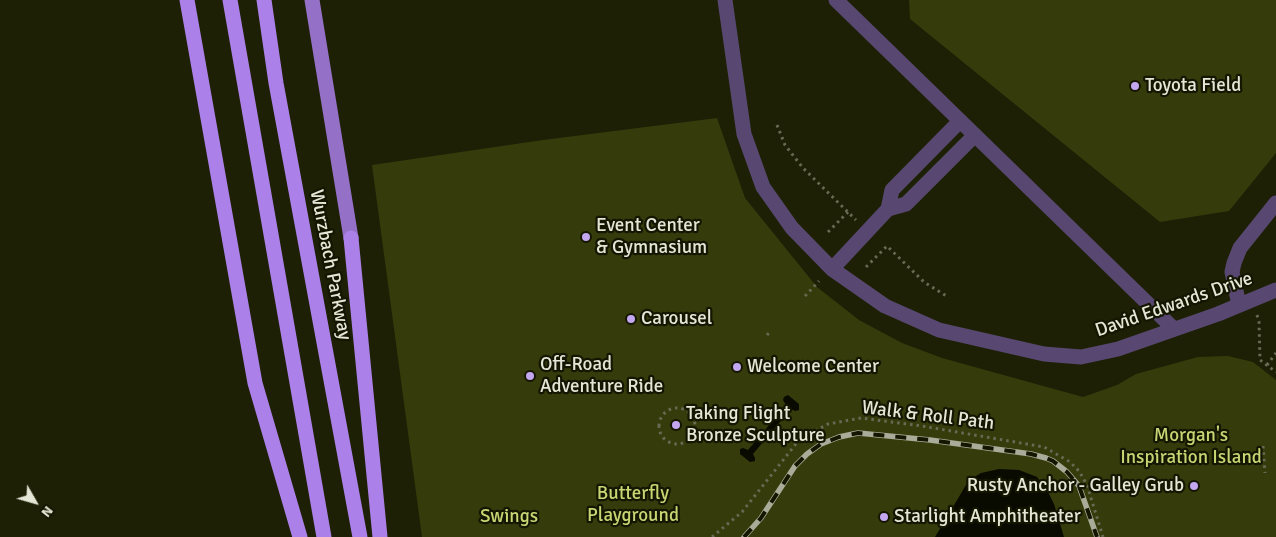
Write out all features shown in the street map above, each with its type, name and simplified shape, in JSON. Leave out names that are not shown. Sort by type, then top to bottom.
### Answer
[{"type":"highway","points":[[186,0],[255,383],[300,537]]},
{"type":"highway","points":[[230,0],[324,537]]},
{"type":"highway","name":"Wurzbach Parkway","points":[[264,0],[278,93],[360,537]]},
{"type":"highway","points":[[351,238],[380,537]]},
{"type":"main road","name":"Wurzbach Parkway","points":[[312,0],[351,238]]},
{"type":"street","name":"David Edwards Drive","points":[[725,0],[744,134],[763,187],[792,228],[832,269],[885,306],[939,330],[1044,354],[1081,357],[1118,349],[1275,292]]},
{"type":"street","points":[[836,0],[1174,329]]},
{"type":"street","points":[[888,209],[892,190],[960,121]]},
{"type":"street","points":[[832,269],[888,209],[906,204],[974,135]]},
{"type":"street","points":[[1246,303],[1232,272],[1234,262],[1240,248],[1276,203]]},
{"type":"path","points":[[777,126],[784,145],[803,168],[868,230]]},
{"type":"path","points":[[828,232],[848,212]]},
{"type":"path","points":[[866,267],[887,246],[924,282],[948,297]]},
{"type":"path","points":[[805,296],[819,282]]},
{"type":"path","points":[[1246,303],[1259,322],[1260,360],[1276,372]]},
{"type":"path","points":[[1266,364],[1276,353]]},
{"type":"path","points":[[674,408],[686,410],[694,418],[695,424],[693,435],[689,440],[678,444],[668,442],[661,436],[659,430],[659,424],[664,413],[674,408]]},
{"type":"path","name":"Walk & Roll Path","points":[[712,537],[742,512],[799,440],[828,424],[861,418],[922,426],[1044,447],[1065,458],[1079,471],[1087,485],[1103,537]]},
{"type":"path","points":[[1263,446],[1265,472]]},
{"type":"green space","name":"Toyota Field","points":[[909,0],[1276,0],[1276,153],[1229,211],[1160,222],[910,19]]},
{"type":"green space","points":[[717,118],[745,198],[817,287],[859,320],[902,343],[942,358],[1083,397],[1117,385],[1136,374],[1198,357],[1228,356],[1253,362],[1276,380],[1276,537],[422,537],[372,165],[543,140]]},
{"type":"shaded area","points":[[788,395],[799,404],[799,410],[791,409],[753,454],[755,461],[750,462],[740,454],[740,449],[748,450],[786,405],[783,400]]},
{"type":"shaded area","points":[[999,469],[1019,470],[1037,477],[1047,490],[1054,504],[1064,537],[935,537],[969,480],[981,473]]},
{"type":"railway","points":[[744,537],[761,518],[795,466],[807,454],[821,444],[839,437],[858,433],[930,440],[1031,454],[1053,461],[1067,472],[1079,486],[1097,537]]},
{"type":"place","name":"Toyota Field","points":[[1135,86]]},
{"type":"place","name":"Event Center & Gymnasium","points":[[586,237]]},
{"type":"place","name":"Carousel","points":[[631,319]]},
{"type":"place","name":"Welcome Center","points":[[737,367]]},
{"type":"place","name":"Off-Road Adventure Ride","points":[[530,376]]},
{"type":"place","name":"Taking Flight Bronze Sculpture","points":[[676,425]]},
{"type":"place","name":"Rusty Anchor - Galley Grub","points":[[1194,486]]},
{"type":"place","name":"Starlight Amphitheater","points":[[884,517]]},
{"type":"park label","name":"Morgan's Inspiration Island","points":[[1191,447]]},
{"type":"park label","name":"Butterfly Playground","points":[[633,505]]},
{"type":"park label","name":"Swings","points":[[509,517]]}]
